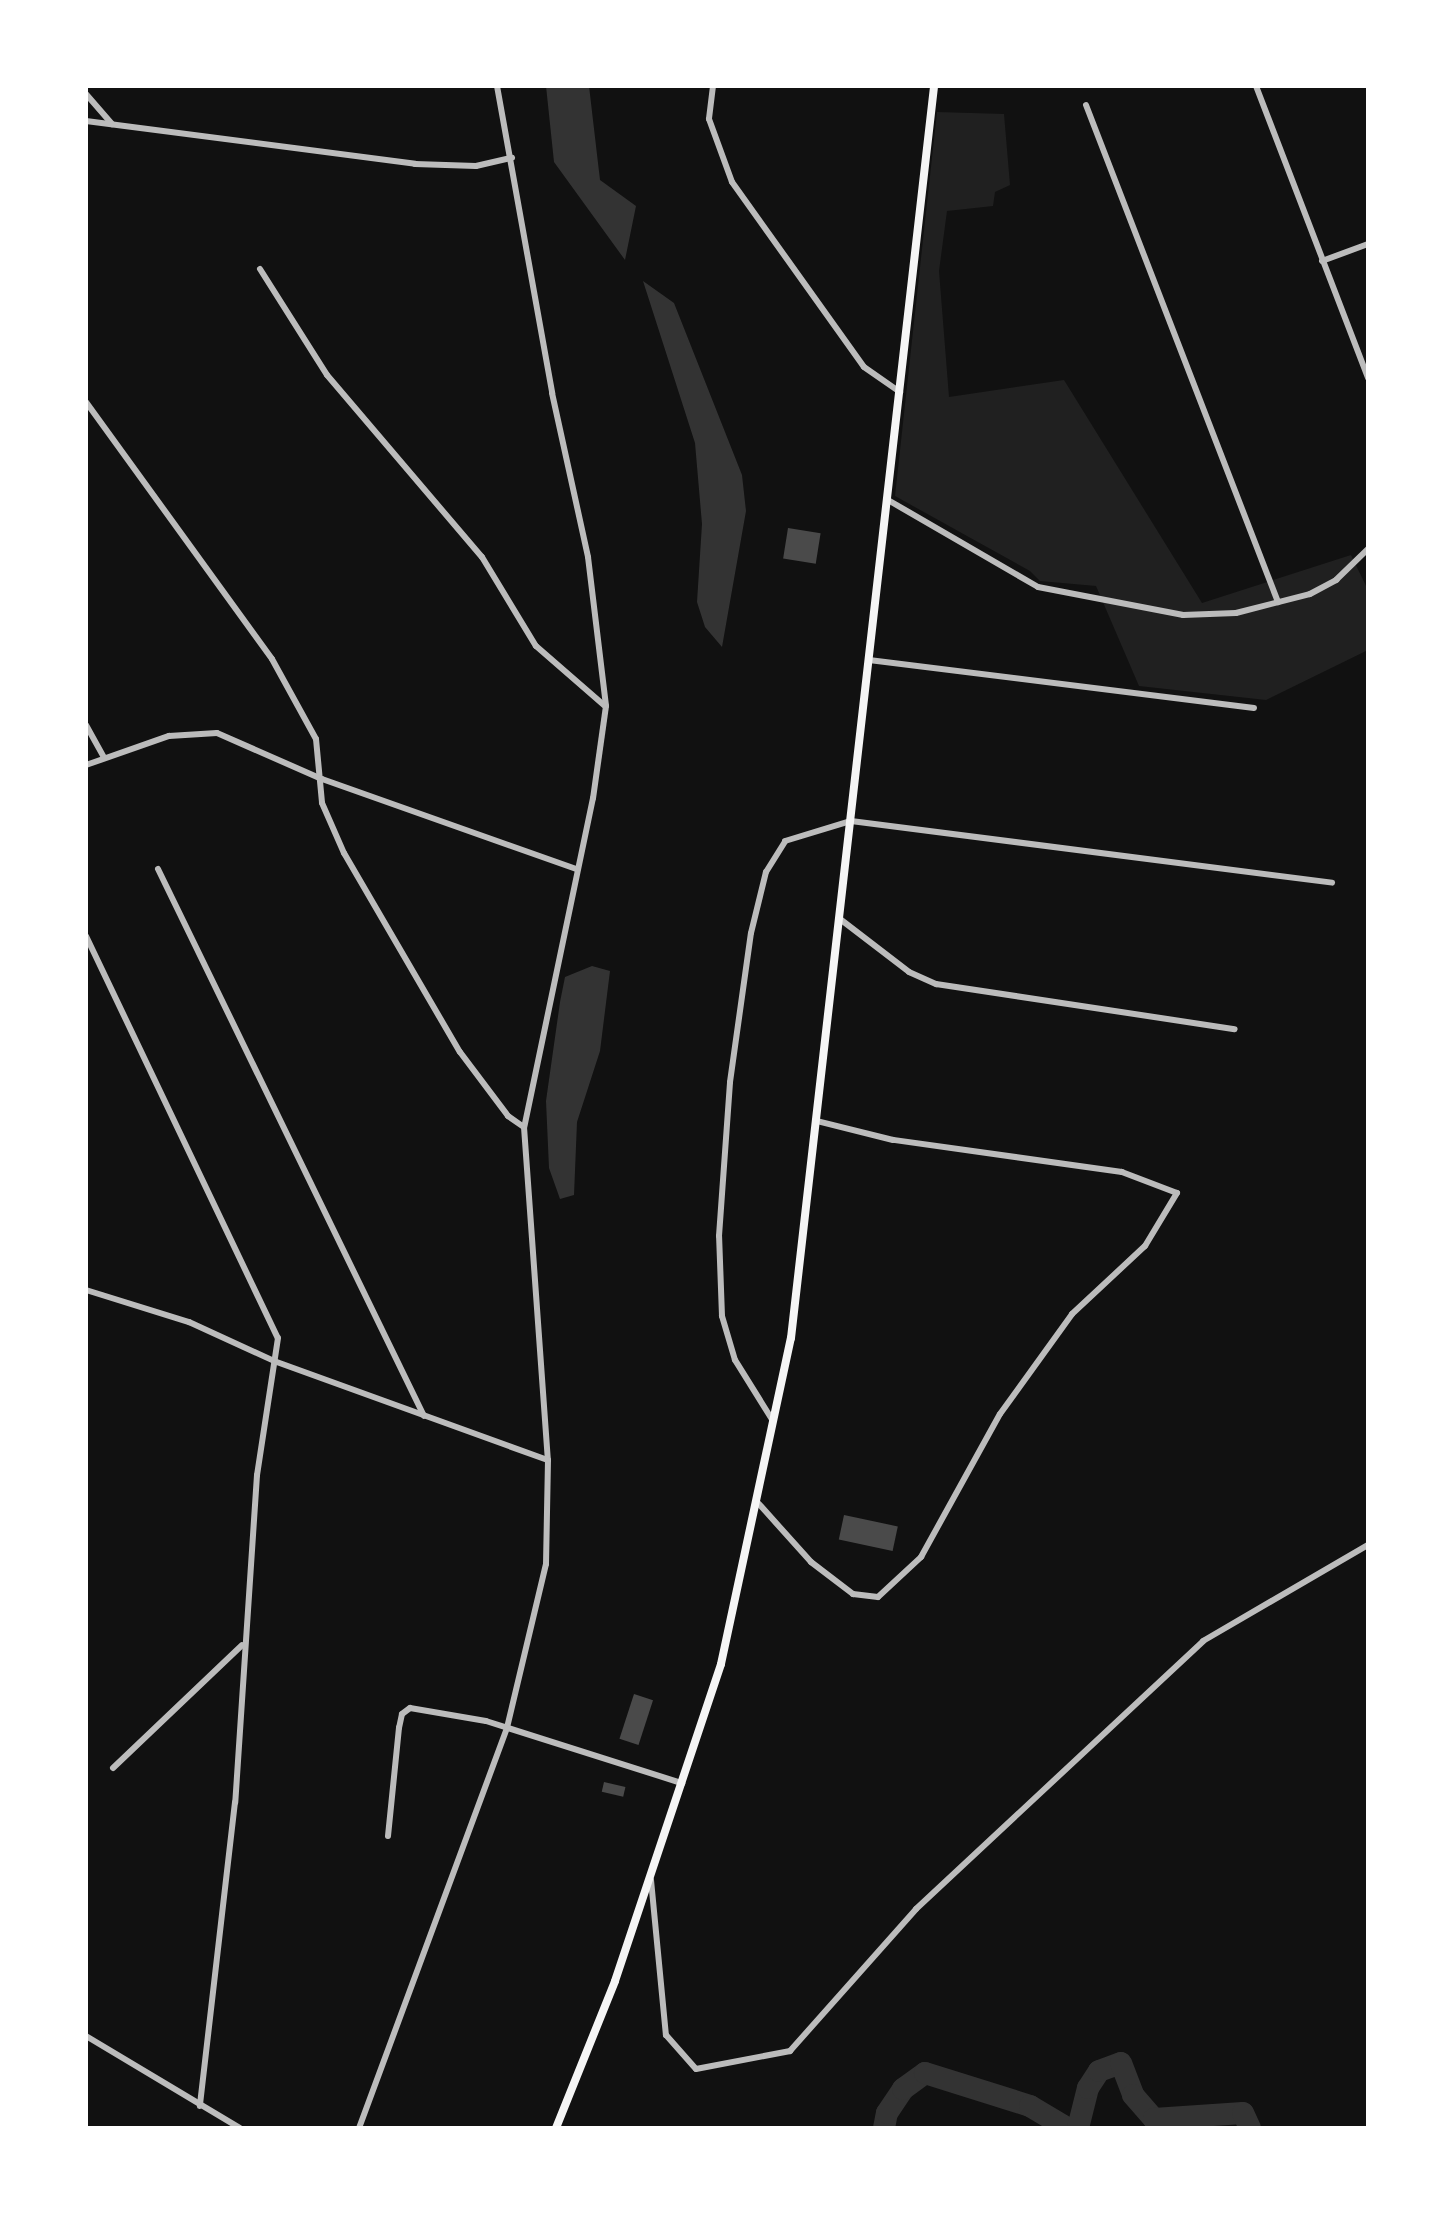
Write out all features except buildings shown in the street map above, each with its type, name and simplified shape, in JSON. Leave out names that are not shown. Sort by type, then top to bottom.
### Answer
[{"type":"main road","points":[[556,2128],[651,1880],[684,1784],[721,1664],[775,1424],[817,1121],[934,86]]},
{"type":"street","points":[[359,2128],[507,1728],[546,1564],[548,1460],[524,1127],[606,706],[588,557],[552,393],[497,86]]},
{"type":"street","points":[[713,86],[709,119],[732,182],[864,367],[900,392]]},
{"type":"street","points":[[1256,86],[1368,378]]},
{"type":"street","points":[[86,94],[112,124]]},
{"type":"street","points":[[1086,105],[1278,602]]},
{"type":"street","points":[[86,121],[415,164],[476,166],[512,158]]},
{"type":"street","points":[[1322,261],[1368,244]]},
{"type":"street","points":[[260,269],[327,375],[482,557],[536,646],[606,706]]},
{"type":"street","points":[[86,402],[272,659],[316,739],[322,803],[344,853],[428,1003],[489,1092],[524,1127]]},
{"type":"street","points":[[888,500],[1038,587],[1061,594],[1183,615],[1236,613],[1278,602],[1336,580],[1368,549]]},
{"type":"street","points":[[869,660],[1254,708]]},
{"type":"street","points":[[86,725],[104,757]]},
{"type":"street","points":[[86,765],[191,731],[217,733],[322,779],[576,869]]},
{"type":"street","points":[[775,1424],[735,1360],[722,1316],[719,1236],[730,1082],[751,933],[766,872],[785,841],[851,821],[1332,883]]},
{"type":"street","points":[[158,869],[424,1416]]},
{"type":"street","points":[[840,919],[909,972],[936,984],[1235,1029]]},
{"type":"street","points":[[86,936],[273,1323],[274,1361],[257,1475],[242,1645],[235,1802],[200,2106]]},
{"type":"street","points":[[759,1504],[811,1562],[853,1594],[878,1597],[921,1557],[1000,1414],[1072,1314],[1145,1246],[1177,1193],[1122,1172],[893,1140],[817,1121]]},
{"type":"street","points":[[86,1290],[189,1322],[274,1361],[548,1460]]},
{"type":"street","points":[[651,1880],[666,2035],[696,2069],[790,2051],[916,1909],[1203,1641],[1368,1545]]},
{"type":"street","points":[[113,1768],[242,1645]]},
{"type":"street","points":[[388,1836],[402,1714],[425,1707],[507,1728],[684,1784]]},
{"type":"street","points":[[86,2036],[240,2128]]},
{"type":"shaded area","points":[[546,86],[589,86],[600,180],[636,206],[625,260],[554,162]]},
{"type":"shaded area","points":[[937,112],[1004,114],[1010,185],[995,192],[993,206],[947,211],[939,271],[949,397],[1064,380],[1202,603],[1351,555],[1368,590],[1368,650],[1266,700],[1139,686],[1096,586],[1040,581],[1030,571],[895,496]]},
{"type":"shaded area","points":[[643,281],[674,303],[742,475],[746,511],[722,647],[705,627],[697,602],[702,524],[695,443]]},
{"type":"shaded area","points":[[592,966],[610,971],[600,1051],[577,1122],[574,1195],[560,1199],[549,1168],[546,1101],[565,977]]},
{"type":"waterway","points":[[1078,2128],[1088,2088],[1099,2071],[1121,2063],[1133,2095],[1154,2119],[1243,2113],[1250,2128]]},
{"type":"waterway","points":[[884,2128],[887,2113],[903,2089],[925,2073],[1030,2106],[1067,2128]]}]
